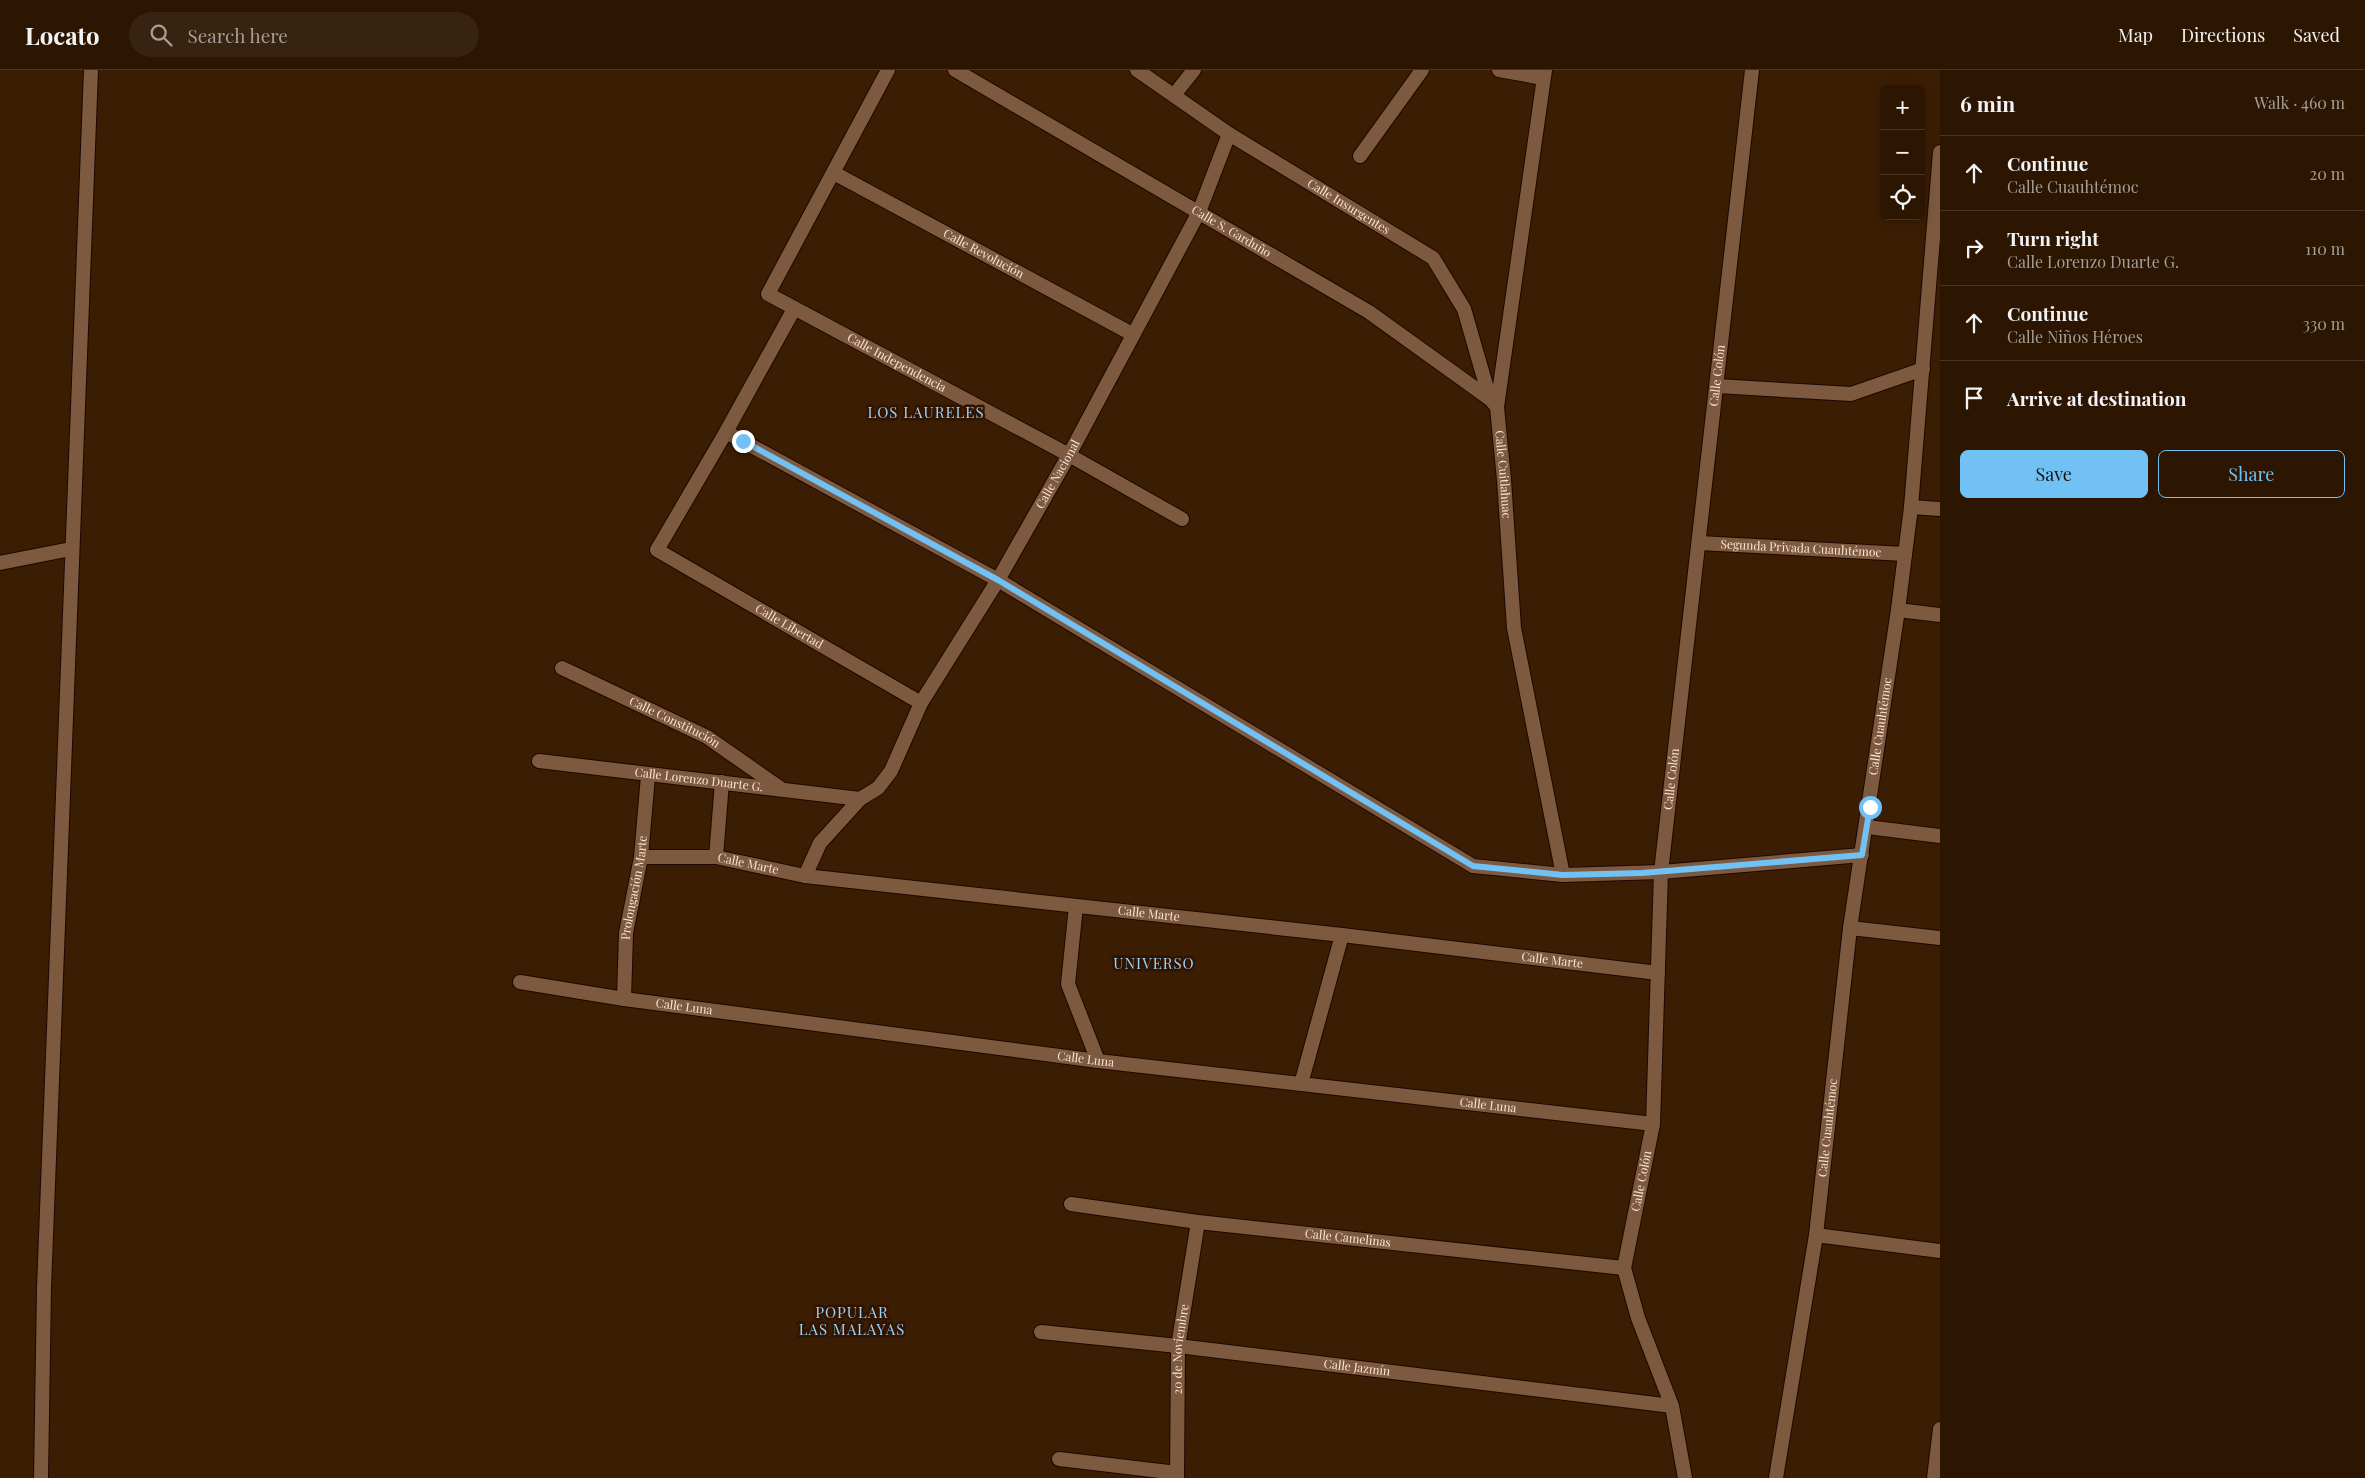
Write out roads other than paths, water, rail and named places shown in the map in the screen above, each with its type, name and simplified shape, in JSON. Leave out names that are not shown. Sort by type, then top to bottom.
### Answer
[{"type":"street","points":[[41,1478],[44,1288],[91,70]]},
{"type":"street","points":[[834,173],[888,70]]},
{"type":"street","name":"Calle S. Garduño","points":[[954,70],[1369,312],[1493,403]]},
{"type":"street","name":"Calle Insurgentes","points":[[1137,70],[1229,134],[1433,258],[1464,309],[1493,403]]},
{"type":"street","points":[[1174,95],[1194,70]]},
{"type":"street","points":[[1360,156],[1422,70]]},
{"type":"street","points":[[1499,70],[1544,74]]},
{"type":"street","name":"Calle Colón","points":[[1685,1478],[1672,1406],[1638,1318],[1624,1268],[1653,1124],[1662,872],[1752,70]]},
{"type":"street","name":"Calle Cuitlahuac","points":[[1544,74],[1493,403],[1504,480],[1514,628],[1563,875]]},
{"type":"street","name":"Calle Nacional","points":[[805,876],[820,843],[860,799],[878,788],[891,771],[920,703],[998,580],[1069,455],[1132,334],[1200,212],[1229,134]]},
{"type":"street","name":"Calle Cuauhtémoc","points":[[1776,1478],[1816,1235],[1850,928],[1867,827],[1911,507],[1940,152]]},
{"type":"street","name":"Calle Independencia","points":[[834,173],[768,294],[1069,455],[1182,519]]},
{"type":"street","name":"Calle Revolución","points":[[834,173],[1132,334]]},
{"type":"street","points":[[794,308],[726,432],[998,580],[1473,866],[1563,875],[1662,872],[1862,855]]},
{"type":"street","points":[[1717,386],[1851,394],[1923,369]]},
{"type":"street","name":"Calle Libertad","points":[[726,432],[657,550],[920,703]]},
{"type":"street","points":[[1911,507],[1940,509]]},
{"type":"street","name":"Segunda Privada Cuauhtémoc","points":[[1698,543],[1905,554]]},
{"type":"street","points":[[0,563],[72,549]]},
{"type":"street","points":[[1898,610],[1940,615]]},
{"type":"street","name":"Calle Constitución","points":[[562,668],[706,737],[781,789]]},
{"type":"street","name":"Calle Lorenzo Duarte G.","points":[[538,762],[860,799]]},
{"type":"street","name":"Prolongación Marte","points":[[624,999],[626,933],[640,857],[648,776]]},
{"type":"street","points":[[716,857],[722,782]]},
{"type":"street","points":[[1867,827],[1940,836]]},
{"type":"street","name":"Calle Marte","points":[[640,857],[716,857],[805,876],[1658,973]]},
{"type":"street","points":[[1076,906],[1068,984],[1098,1061]]},
{"type":"street","points":[[1850,928],[1940,938]]},
{"type":"street","points":[[1301,1084],[1342,936]]},
{"type":"street","name":"Calle Luna","points":[[520,982],[624,999],[1098,1061],[1653,1124]]},
{"type":"street","name":"Calle Camelinas","points":[[1071,1204],[1198,1222],[1624,1268]]},
{"type":"street","name":"20 de Noviembre","points":[[1177,1476],[1178,1346],[1198,1222]]},
{"type":"street","points":[[1816,1235],[1940,1251]]},
{"type":"street","name":"Calle Jazmín","points":[[1041,1332],[1178,1346],[1672,1406]]},
{"type":"street","points":[[1934,1478],[1940,1429]]},
{"type":"street","points":[[1059,1459],[1177,1476]]},
{"type":"district","name":"LOS LAURELES","points":[[926,413]]},
{"type":"district","name":"UNIVERSO","points":[[1154,964]]},
{"type":"district","name":"POPULAR LAS MALAYAS","points":[[852,1322]]}]
